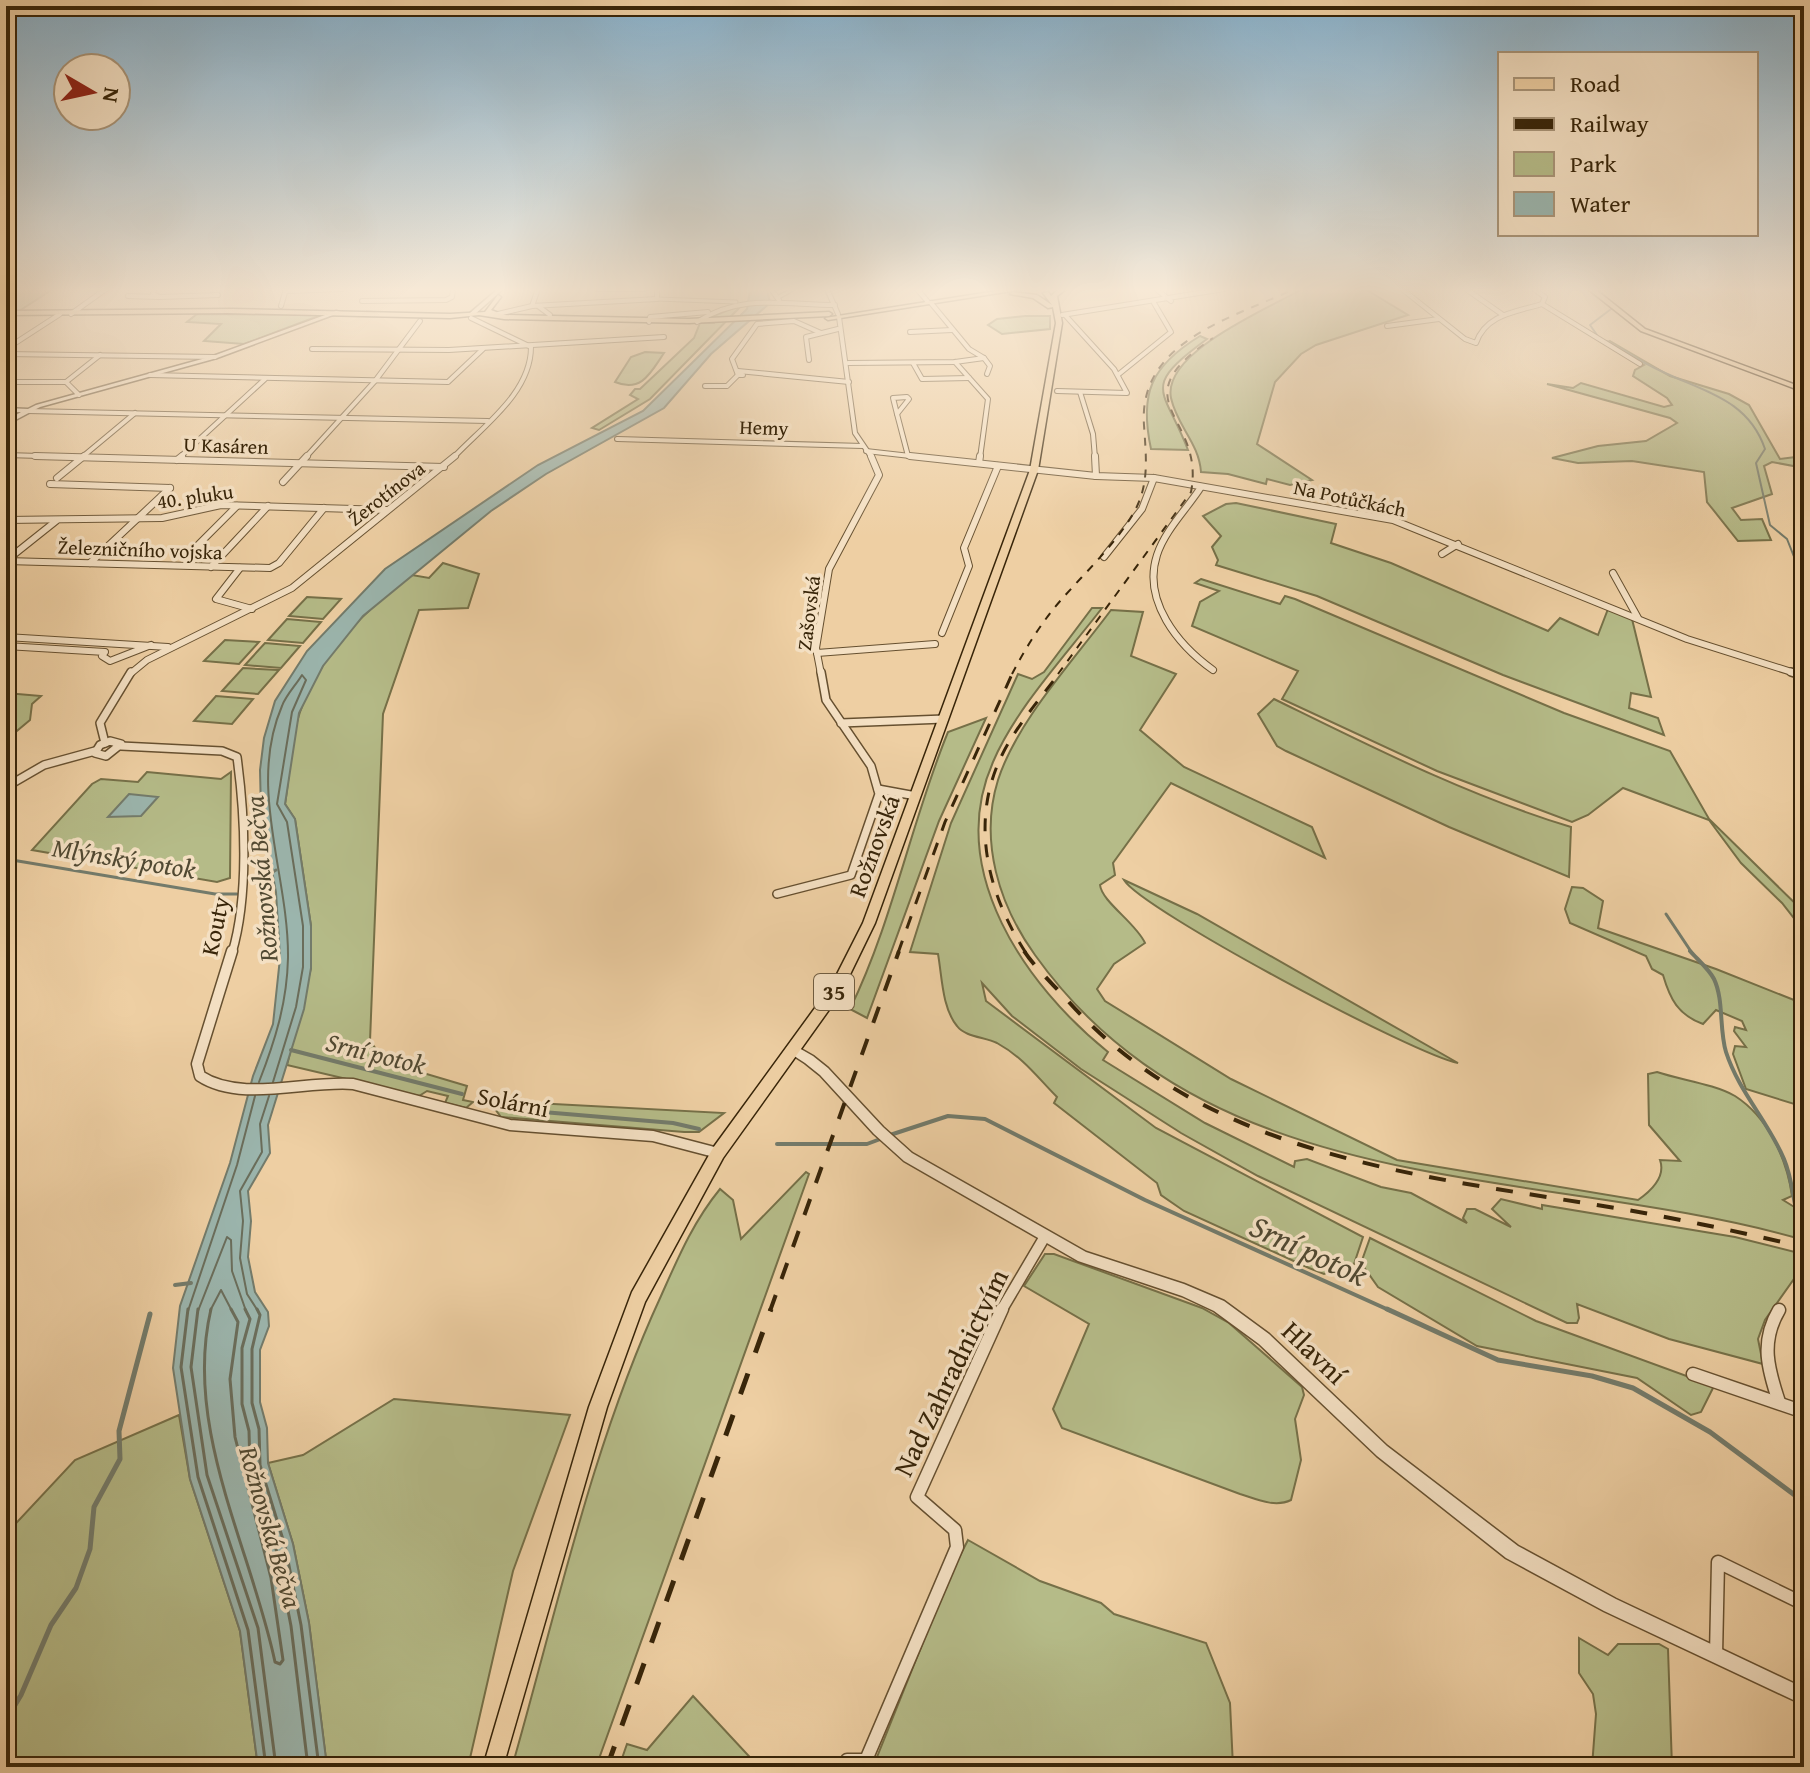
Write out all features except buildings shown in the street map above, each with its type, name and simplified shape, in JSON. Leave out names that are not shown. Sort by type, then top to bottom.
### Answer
[{"type":"main road","name":"Rožnovská","points":[[493,1767],[573,1490],[620,1343],[655,1263],[718,1153],[836,989],[857,949],[1034,470],[1051,372]]},
{"type":"main road","points":[[1755,372],[1804,390]]},
{"type":"street","points":[[6,382],[66,382],[79,372]]},
{"type":"street","points":[[6,423],[28,411],[162,372]]},
{"type":"street","points":[[283,482],[382,372]]},
{"type":"street","points":[[150,375],[448,382],[459,372]]},
{"type":"street","name":"Žerotínova","points":[[105,743],[100,723],[132,671],[169,647],[252,609],[305,580],[444,467],[526,380],[529,372]]},
{"type":"street","name":"Zašovská","points":[[848,372],[851,414],[879,475],[829,569],[817,653],[826,700],[871,766],[878,789]]},
{"type":"street","points":[[918,372],[922,379],[969,378]]},
{"type":"street","points":[[964,372],[988,399],[979,463]]},
{"type":"street","points":[[1122,372],[1119,374],[1127,393]]},
{"type":"street","points":[[705,386],[727,386],[738,373],[849,382]]},
{"type":"street","points":[[177,460],[265,378]]},
{"type":"street","points":[[66,382],[79,395]]},
{"type":"street","points":[[1057,391],[1139,396]]},
{"type":"street","points":[[1080,392],[1093,434],[1096,476]]},
{"type":"street","points":[[6,410],[488,421]]},
{"type":"street","points":[[57,478],[135,413]]},
{"type":"street","points":[[897,414],[908,456]]},
{"type":"street","name":"Hemy","points":[[617,439],[864,448]]},
{"type":"street","name":"Na Potůčkách","points":[[864,448],[1034,470],[1154,478],[1393,520],[1739,658],[1804,676]]},
{"type":"street","name":"U Kasáren","points":[[6,455],[444,467]]},
{"type":"street","points":[[942,633],[969,566],[964,548],[998,466]]},
{"type":"street","points":[[1104,557],[1142,509],[1154,478]]},
{"type":"street","points":[[50,484],[170,488],[90,563]]},
{"type":"street","points":[[1201,487],[1162,545],[1153,568],[1161,612],[1182,647],[1213,670]]},
{"type":"street","name":"40. pluku","points":[[6,520],[168,517],[210,506],[388,510]]},
{"type":"street","points":[[192,551],[237,506]]},
{"type":"street","points":[[211,567],[268,506]]},
{"type":"street","name":"Železničního vojska","points":[[7,562],[273,568],[324,508]]},
{"type":"street","points":[[7,562],[56,521]]},
{"type":"street","points":[[1442,554],[1458,544]]},
{"type":"street","points":[[240,568],[216,599],[252,609]]},
{"type":"street","points":[[1613,573],[1638,619]]},
{"type":"street","points":[[6,637],[169,647]]},
{"type":"street","points":[[118,643],[102,656],[106,660],[116,660],[152,644]]},
{"type":"street","points":[[817,653],[935,644]]},
{"type":"street","points":[[6,646],[105,652]]},
{"type":"street","points":[[841,723],[944,719]]},
{"type":"street","name":"Kouty","points":[[6,787],[44,765],[95,751],[105,743],[115,741],[121,746]]},
{"type":"street","name":"Kouty","points":[[95,751],[97,755],[106,756],[121,746],[222,751],[237,757],[242,794],[241,909],[237,935],[196,1070],[206,1084],[238,1087]]},
{"type":"street","points":[[777,894],[844,879],[854,872],[879,800],[878,789],[916,796]]},
{"type":"street","name":"Hlavní","points":[[792,1049],[828,1075],[885,1139],[1044,1238],[1083,1257],[1184,1290],[1219,1306],[1264,1339],[1382,1451],[1512,1552],[1716,1656],[1804,1697]]},
{"type":"street","name":"Solární","points":[[238,1087],[330,1082],[507,1124],[685,1141],[718,1153]]},
{"type":"street","name":"Nad Zahradnictvím","points":[[847,1760],[866,1760],[957,1547],[960,1535],[955,1526],[923,1506],[917,1497],[1000,1313],[1044,1238]]},
{"type":"street","points":[[1779,1310],[1770,1322],[1765,1346],[1779,1402]]},
{"type":"street","points":[[1693,1374],[1804,1412]]},
{"type":"street","points":[[1716,1656],[1718,1562],[1804,1604]]},
{"type":"green space","points":[[622,372],[651,372],[639,383],[624,385],[615,382]]},
{"type":"green space","points":[[658,372],[677,372],[650,399],[599,430],[592,428],[638,399],[630,395],[635,389],[640,389]]},
{"type":"green space","points":[[1159,372],[1170,372],[1163,390],[1188,450],[1151,449],[1147,412],[1153,383]]},
{"type":"green space","points":[[1178,372],[1285,372],[1275,382],[1257,444],[1312,480],[1290,485],[1267,479],[1266,484],[1228,474],[1201,472],[1196,452],[1174,408],[1171,398],[1173,381]]},
{"type":"green space","points":[[1634,372],[1663,372],[1729,394],[1749,405],[1780,459],[1804,456],[1804,468],[1772,462],[1764,466],[1772,494],[1732,508],[1741,520],[1762,519],[1771,540],[1738,541],[1707,502],[1704,472],[1632,461],[1578,463],[1552,458],[1598,446],[1646,441],[1677,423],[1670,418],[1547,384],[1573,388],[1581,383],[1664,407],[1672,405],[1667,398],[1633,376]]},
{"type":"green space","points":[[1236,503],[1336,524],[1331,543],[1391,563],[1548,631],[1560,618],[1598,635],[1608,609],[1632,619],[1651,697],[1631,693],[1629,708],[1658,718],[1664,735],[1503,675],[1317,596],[1216,565],[1218,560],[1212,547],[1221,536],[1203,516],[1226,504]]},
{"type":"green space","points":[[443,563],[479,574],[468,608],[419,610],[383,714],[370,1041],[386,1062],[467,1086],[463,1100],[473,1102],[466,1108],[445,1103],[448,1096],[427,1091],[419,1096],[287,1065],[311,968],[311,926],[295,819],[285,804],[292,746],[300,712],[308,691],[331,653],[361,619],[412,575],[429,578]]},
{"type":"green space","points":[[1201,579],[1280,604],[1285,596],[1295,599],[1564,713],[1670,751],[1709,819],[1804,912],[1804,931],[1782,903],[1741,863],[1709,820],[1623,788],[1588,815],[1572,822],[1437,771],[1282,699],[1298,671],[1192,626],[1200,602],[1219,591],[1195,583]]},
{"type":"green space","points":[[307,597],[341,599],[323,619],[289,616]]},
{"type":"green space","points":[[1092,608],[1102,608],[1028,702],[993,762],[981,803],[979,844],[987,884],[1002,923],[1023,960],[1049,994],[1108,1052],[1103,1060],[1205,1123],[1294,1167],[1295,1161],[1307,1159],[1381,1187],[1411,1193],[1467,1223],[1463,1218],[1467,1209],[1475,1209],[1511,1227],[1492,1209],[1501,1199],[1542,1209],[1542,1205],[1735,1237],[1799,1253],[1801,1269],[1765,1320],[1758,1339],[1763,1364],[1669,1339],[1577,1304],[1577,1323],[1567,1323],[1258,1176],[1181,1133],[1081,1069],[1012,1016],[982,983],[986,1001],[1156,1128],[1363,1237],[1354,1264],[1324,1274],[1309,1268],[1184,1211],[1161,1195],[1157,1183],[1054,1103],[1057,1097],[1015,1055],[997,1043],[970,1035],[957,1026],[945,1001],[938,954],[910,952],[951,823],[1018,674],[1032,679],[1044,672]]},
{"type":"green space","points":[[1111,610],[1143,612],[1131,656],[1176,674],[1140,730],[1184,767],[1312,827],[1325,858],[1171,783],[1113,863],[1115,875],[1100,885],[1102,892],[1145,943],[1114,964],[1097,989],[1105,1001],[1231,1079],[1397,1160],[1638,1200],[1659,1178],[1660,1160],[1680,1161],[1649,1125],[1648,1074],[1657,1072],[1717,1088],[1747,1105],[1774,1140],[1786,1168],[1792,1196],[1783,1200],[1804,1213],[1804,1240],[1703,1216],[1388,1164],[1288,1136],[1194,1095],[1109,1036],[1035,955],[1022,936],[1002,894],[992,849],[991,826],[998,780],[1018,736]]},
{"type":"green space","points":[[287,619],[321,622],[303,643],[268,640]]},
{"type":"green space","points":[[225,640],[259,642],[239,664],[204,661]]},
{"type":"green space","points":[[265,643],[300,646],[281,668],[245,665]]},
{"type":"green space","points":[[243,668],[279,670],[258,694],[222,691]]},
{"type":"green space","points":[[6,693],[41,696],[32,704],[30,720],[6,740]]},
{"type":"green space","points":[[216,696],[253,699],[232,724],[194,721]]},
{"type":"green space","points":[[1274,699],[1457,785],[1571,827],[1569,877],[1449,827],[1277,746],[1258,714]]},
{"type":"green space","points":[[986,718],[939,821],[867,1018],[850,1009],[878,941],[948,732]]},
{"type":"green space","points":[[147,772],[221,779],[231,772],[230,878],[217,882],[32,850],[92,784],[101,779],[138,782]]},
{"type":"green space","points":[[1124,880],[1197,914],[1458,1063],[1391,1036],[1282,980],[1178,920]]},
{"type":"green space","points":[[1572,887],[1583,888],[1603,901],[1598,928],[1804,1004],[1804,1107],[1746,1089],[1733,1054],[1735,1046],[1746,1047],[1734,1031],[1735,1027],[1746,1030],[1742,1021],[1716,1010],[1703,1024],[1694,1020],[1676,1005],[1663,975],[1652,969],[1646,956],[1570,923],[1565,909]]},
{"type":"green space","points":[[516,1102],[724,1113],[699,1132],[684,1132],[501,1117],[495,1109]]},
{"type":"green space","points":[[806,1172],[809,1174],[596,1767],[512,1767],[595,1469],[637,1353],[680,1254],[720,1189],[733,1200],[741,1239]]},
{"type":"green space","points":[[1370,1238],[1536,1321],[1714,1386],[1701,1412],[1691,1415],[1637,1378],[1477,1346],[1378,1287],[1361,1263]]},
{"type":"green space","points":[[1045,1254],[1054,1254],[1202,1308],[1229,1323],[1302,1387],[1304,1395],[1295,1419],[1301,1460],[1291,1500],[1272,1503],[1252,1498],[1062,1428],[1053,1409],[1089,1324],[1024,1286]]},
{"type":"green space","points":[[394,1399],[570,1415],[513,1571],[468,1767],[327,1767],[309,1623],[293,1544],[268,1463],[303,1455]]},
{"type":"green space","points":[[179,1415],[190,1479],[240,1631],[258,1767],[6,1767],[6,1534],[75,1460]]},
{"type":"green space","points":[[968,1540],[1040,1581],[1101,1603],[1114,1614],[1206,1643],[1230,1703],[1233,1767],[873,1767],[950,1575]]},
{"type":"green space","points":[[1579,1638],[1608,1655],[1618,1644],[1659,1644],[1668,1649],[1672,1767],[1592,1767],[1596,1714],[1593,1694],[1579,1673]]},
{"type":"green space","points":[[693,1696],[759,1767],[619,1767],[627,1744],[647,1750]]},
{"type":"water","name":"Rožnovská Bečva","points":[[683,372],[696,372],[664,408],[546,474],[491,511],[363,616],[323,666],[299,713],[285,804],[295,819],[311,926],[311,968],[304,1009],[268,1125],[270,1153],[248,1191],[251,1221],[248,1257],[255,1292],[268,1312],[269,1326],[260,1350],[260,1402],[267,1428],[268,1463],[293,1544],[309,1623],[327,1767],[258,1767],[240,1631],[190,1479],[173,1368],[180,1306],[230,1163],[253,1076],[273,1024],[280,958],[276,892],[261,812],[260,770],[264,738],[275,701],[307,651],[385,569],[538,465],[643,411]]},
{"type":"water","points":[[129,794],[158,797],[141,816],[108,817]]},
{"type":"waterway","points":[[1662,372],[1723,399],[1748,419],[1757,432],[1765,449],[1756,463],[1770,525],[1787,539],[1804,582]]},
{"type":"waterway","name":"Mlýnský potok","points":[[6,859],[215,894],[237,894]]},
{"type":"waterway","name":"Mlýnský potok","points":[[255,883],[276,870]]},
{"type":"waterway","points":[[1666,914],[1692,953]]},
{"type":"waterway","points":[[1690,951],[1714,979],[1726,1052],[1738,1080],[1784,1159],[1804,1236]]},
{"type":"waterway","name":"Srní potok","points":[[291,1050],[462,1094]]},
{"type":"waterway","name":"Srní potok","points":[[531,1111],[673,1123],[699,1129]]},
{"type":"waterway","name":"Srní potok","points":[[890,1135],[948,1116],[985,1119],[1145,1200],[1391,1311]]},
{"type":"waterway","name":"Srní potok","points":[[777,1144],[867,1144],[883,1138]]},
{"type":"waterway","points":[[175,1285],[191,1283]]},
{"type":"waterway","name":"Srní potok","points":[[1387,1309],[1498,1360],[1592,1376],[1633,1388],[1710,1432],[1804,1502]]},
{"type":"waterway","points":[[6,1720],[21,1695],[51,1625],[76,1588],[90,1549],[94,1507],[120,1459],[119,1431],[150,1314]]},
{"type":"railway","points":[[1012,673],[1049,615],[1116,539],[1133,514],[1146,471],[1146,396],[1156,372]]},
{"type":"railway","points":[[1058,674],[1191,492],[1192,466],[1187,444],[1167,395],[1176,372]]},
{"type":"railway","points":[[1026,953],[1012,930],[993,881],[987,856],[987,804],[1003,753],[1060,672]]},
{"type":"railway","points":[[898,953],[945,822],[1012,673]]},
{"type":"railway","points":[[770,1311],[899,951]]},
{"type":"railway","points":[[1024,951],[1068,1001],[1122,1052],[1181,1093],[1245,1124],[1312,1148],[1382,1167],[1649,1214],[1804,1247]]},
{"type":"railway","points":[[607,1767],[771,1309]]}]
